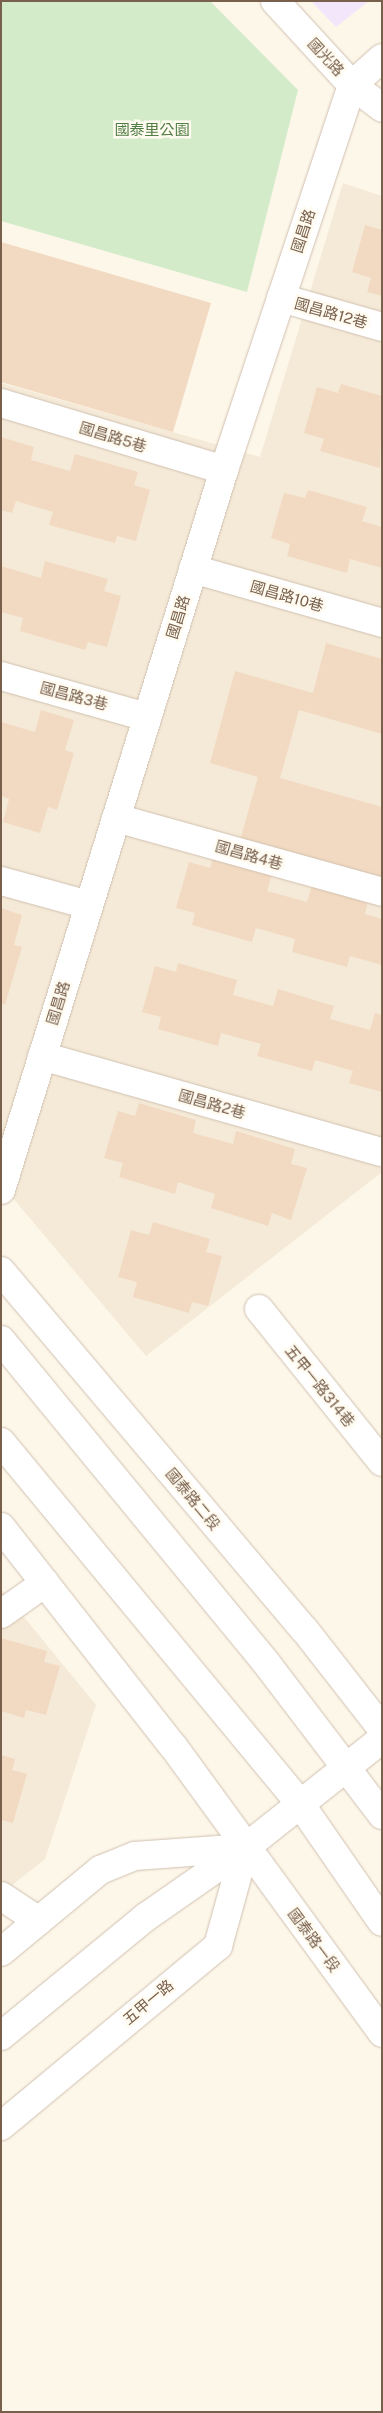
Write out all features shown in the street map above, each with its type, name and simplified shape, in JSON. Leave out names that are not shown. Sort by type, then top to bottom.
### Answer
[{"type":"street","name":"國光路","points":[[275,1],[352,84],[382,108]]},
{"type":"street","points":[[352,84],[382,58]]},
{"type":"street","name":"國昌路","points":[[1,1190],[224,470],[352,84]]},
{"type":"street","name":"國昌路12巷","points":[[281,298],[382,327]]},
{"type":"street","name":"國昌路5巷","points":[[1,403],[224,470]]},
{"type":"street","name":"國昌路10巷","points":[[193,569],[382,623]]},
{"type":"street","name":"國昌路3巷","points":[[1,676],[147,716]]},
{"type":"street","name":"國昌路4巷","points":[[116,818],[382,892]]},
{"type":"street","points":[[1,881],[89,905]]},
{"type":"street","name":"國昌路2巷","points":[[42,1056],[382,1152]]},
{"type":"street","name":"國泰路二段","points":[[1,1271],[304,1629],[382,1729]]},
{"type":"street","name":"五甲一路314巷","points":[[259,1309],[382,1462]]},
{"type":"street","points":[[1,1340],[349,1766],[382,1814]]},
{"type":"street","points":[[1,1442],[301,1804],[382,1922]]},
{"type":"street","points":[[1,1527],[173,1746],[245,1848]]},
{"type":"street","points":[[1,1614],[45,1583]]},
{"type":"street","points":[[1,2036],[146,1917],[245,1848],[382,1739]]},
{"type":"street","points":[[1,1952],[100,1870],[135,1856],[245,1848]]},
{"type":"street","name":"國泰路一段","points":[[245,1848],[382,2033]]},
{"type":"street","name":"五甲一路","points":[[1,2126],[218,1946],[245,1848]]},
{"type":"street","points":[[1,1896],[39,1921]]},
{"type":"shaded area","points":[[311,1],[369,1],[336,27]]},
{"type":"shaded area","points":[[343,183],[382,196],[382,1172],[146,1356],[1,1184],[1,383],[260,457]]},
{"type":"shaded area","points":[[1,1589],[96,1705],[45,1859],[1,1894]]},
{"type":"green space","name":"國泰里公園","points":[[1,1],[210,1],[298,90],[247,292],[1,221]]},
{"type":"building","points":[[365,225],[382,230],[382,296],[367,292],[371,278],[352,272]]},
{"type":"building","points":[[1,242],[211,303],[173,432],[1,382]]},
{"type":"building","points":[[341,384],[382,396],[380,468],[320,451],[324,439],[304,433],[317,387],[338,393]]},
{"type":"building","points":[[1,437],[34,447],[31,460],[70,471],[75,454],[138,472],[134,485],[150,490],[136,541],[117,536],[115,543],[49,525],[53,512],[16,501],[12,513],[1,510]]},
{"type":"building","points":[[308,490],[367,507],[362,521],[382,527],[382,568],[350,559],[347,573],[287,556],[290,544],[271,538],[284,493],[305,498]]},
{"type":"building","points":[[45,561],[108,579],[104,591],[121,596],[107,647],[88,642],[85,650],[20,631],[23,618],[1,612],[1,566],[41,578]]},
{"type":"building","points":[[326,643],[382,659],[382,734],[299,710],[280,778],[382,807],[382,880],[240,840],[258,777],[210,763],[235,671],[313,693]]},
{"type":"building","points":[[41,710],[74,720],[65,750],[74,753],[57,810],[48,807],[40,833],[3,822],[9,799],[1,796],[1,722],[35,732]]},
{"type":"building","points":[[213,858],[272,875],[267,891],[307,902],[312,885],[368,901],[365,914],[382,919],[382,965],[350,956],[347,967],[292,952],[295,939],[256,928],[252,942],[192,925],[195,913],[176,908],[189,862],[210,868]]},
{"type":"building","points":[[1,908],[22,915],[14,945],[22,947],[5,1005],[1,1003]]},
{"type":"building","points":[[178,963],[237,980],[233,995],[273,1006],[278,989],[334,1006],[330,1019],[370,1030],[375,1013],[382,1015],[382,1092],[349,1083],[353,1071],[315,1060],[312,1071],[257,1056],[261,1044],[221,1033],[218,1046],[158,1029],[161,1017],[142,1012],[155,966],[176,972]]},
{"type":"building","points":[[139,1103],[196,1120],[193,1133],[233,1144],[236,1131],[295,1149],[291,1164],[307,1168],[291,1220],[272,1213],[268,1226],[211,1208],[215,1194],[178,1182],[175,1194],[119,1177],[123,1163],[104,1158],[118,1111],[135,1116]]},
{"type":"building","points":[[153,1222],[210,1239],[206,1252],[222,1256],[208,1306],[192,1302],[189,1313],[133,1297],[137,1282],[118,1277],[131,1230],[149,1235]]},
{"type":"building","points":[[1,1638],[47,1651],[44,1662],[60,1666],[46,1715],[26,1710],[24,1718],[1,1711]]},
{"type":"building","points":[[1,1755],[15,1759],[12,1770],[27,1774],[13,1823],[1,1820]]}]
